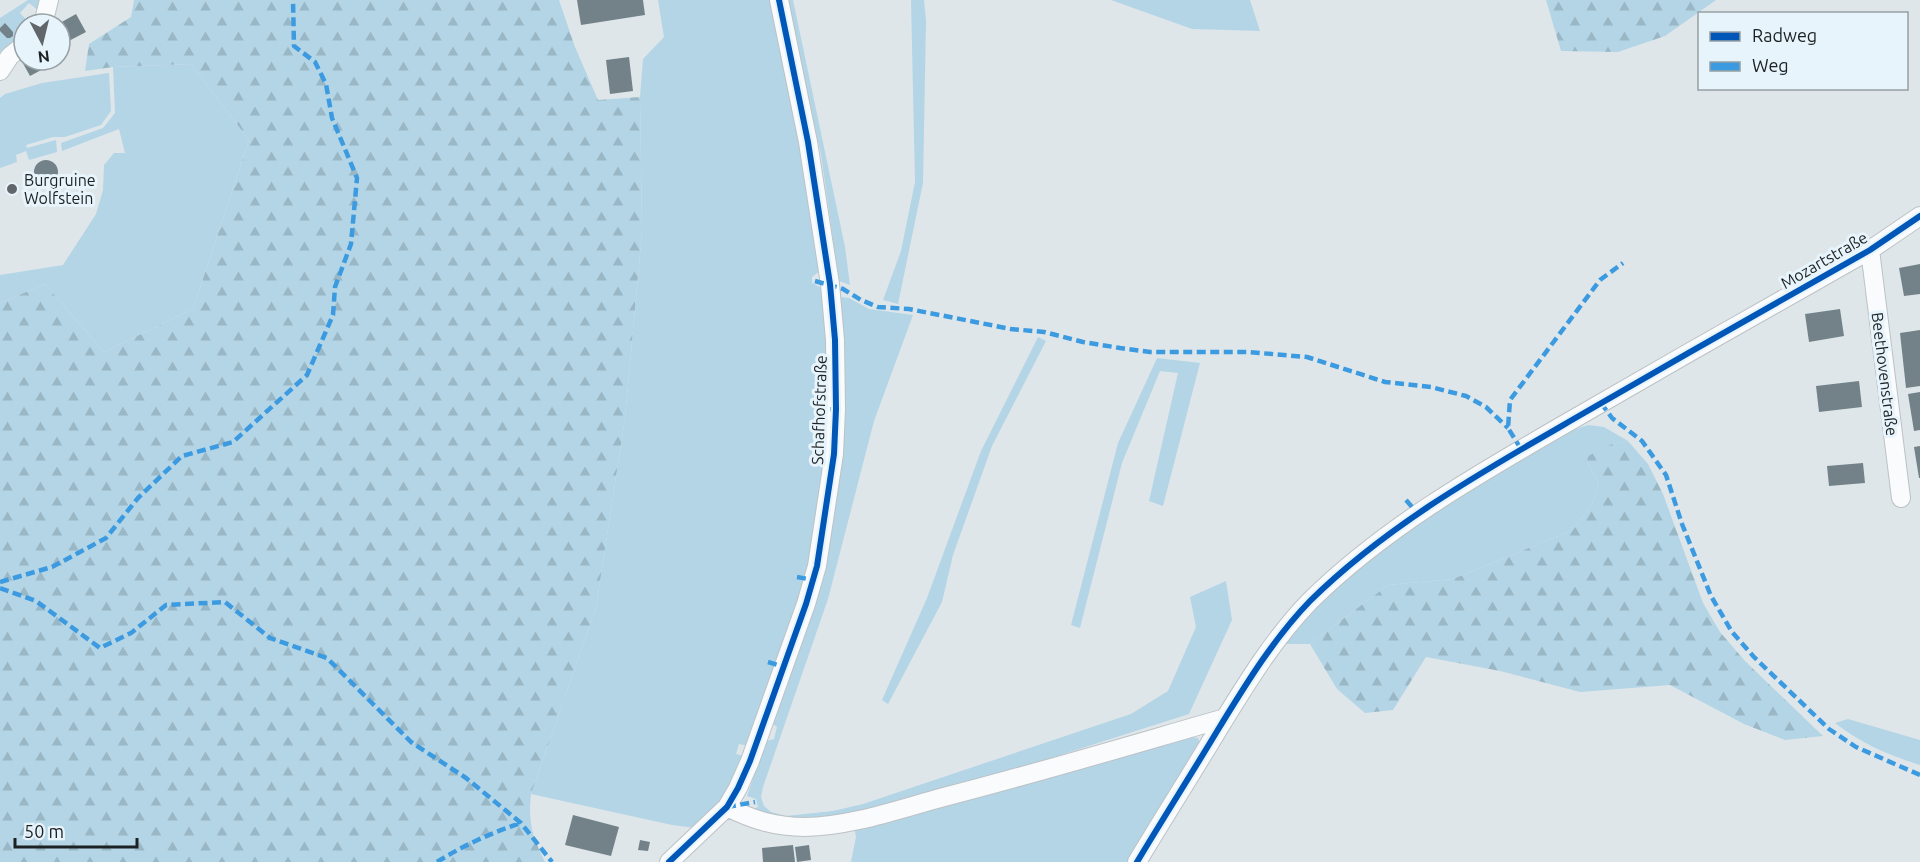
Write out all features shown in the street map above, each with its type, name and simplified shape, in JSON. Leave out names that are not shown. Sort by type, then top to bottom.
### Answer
[{"type":"street","name":"Schafhofstraße","points":[[669,862],[726,807],[738,788],[762,730],[817,566],[834,454],[835,340],[830,284],[808,142],[779,0]]},
{"type":"street","points":[[0,71],[12,54]]},
{"type":"street","name":"Mozartstraße","points":[[1137,862],[1225,718],[1279,638],[1310,602],[1393,531],[1511,455],[1870,250],[1920,216]]},
{"type":"street","name":"Beethovenstraße","points":[[1870,250],[1901,498]]},
{"type":"street","points":[[726,807],[769,824],[806,826],[850,822],[1018,778],[1225,718]]},
{"type":"green space","points":[[28,0],[42,0],[40,12],[29,3],[21,12],[12,12],[12,46],[0,52],[0,18]]},
{"type":"green space","points":[[134,0],[559,0],[575,47],[598,100],[640,97],[642,232],[625,418],[596,608],[531,794],[532,829],[545,862],[0,862],[0,303],[45,284],[104,352],[193,309],[249,140],[191,64],[113,67],[85,71],[89,44],[131,17]]},
{"type":"green space","points":[[658,0],[773,0],[804,161],[821,270],[812,277],[812,283],[822,288],[827,354],[828,427],[815,533],[803,591],[749,746],[739,744],[736,754],[745,756],[729,789],[713,811],[695,828],[531,794],[596,608],[625,418],[642,232],[640,97],[643,59],[664,37]]},
{"type":"green space","points":[[787,0],[793,0],[845,247],[850,285],[839,281],[821,155]]},
{"type":"green space","points":[[911,0],[924,0],[926,21],[923,183],[898,304],[883,300],[901,251],[915,182]]},
{"type":"green space","points":[[1111,0],[1250,0],[1260,31],[1192,29]]},
{"type":"green space","points":[[1546,0],[1716,0],[1665,36],[1618,52],[1561,51]]},
{"type":"green space","points":[[191,64],[249,140],[193,309],[104,352],[45,284],[0,303],[0,275],[63,265],[96,214],[103,190],[104,165],[114,153],[125,153],[119,129],[62,151],[61,143],[103,128],[115,113],[113,67]]},
{"type":"green space","points":[[109,73],[111,111],[101,125],[65,137],[53,137],[26,145],[27,148],[56,140],[57,152],[29,160],[26,151],[16,155],[17,162],[0,168],[0,98],[5,94],[42,83]]},
{"type":"green space","points":[[841,297],[849,298],[869,309],[913,315],[874,421],[828,599],[763,787],[761,797],[764,806],[771,812],[786,816],[833,811],[863,804],[1131,714],[1168,691],[1196,627],[1190,597],[1226,581],[1232,620],[1189,714],[1029,765],[865,812],[827,818],[780,821],[753,809],[758,807],[756,799],[747,796],[766,741],[774,739],[777,727],[773,724],[816,601],[834,519],[843,436]]},
{"type":"green space","points":[[1038,337],[1046,341],[992,446],[953,555],[942,602],[888,704],[882,700],[927,598],[981,451]]},
{"type":"green space","points":[[1157,358],[1200,363],[1163,506],[1149,501],[1178,373],[1160,371],[1122,463],[1080,628],[1071,625],[1118,443]]},
{"type":"green space","points":[[1588,425],[1604,427],[1628,441],[1612,444],[1587,462],[1599,483],[1592,504],[1573,530],[1453,579],[1388,585],[1310,644],[1284,644],[1330,594],[1382,550],[1439,511],[1553,440]]},
{"type":"green space","points":[[1628,441],[1648,464],[1663,494],[1703,603],[1720,632],[1745,661],[1823,736],[1785,740],[1744,724],[1670,685],[1580,692],[1500,671],[1426,657],[1393,710],[1365,713],[1337,689],[1310,644],[1388,585],[1453,579],[1573,530],[1592,504],[1599,483],[1587,462],[1588,456],[1612,444]]},
{"type":"green space","points":[[1848,719],[1920,740],[1920,765],[1876,748],[1835,723]]},
{"type":"green space","points":[[1191,737],[1198,738],[1201,746],[1130,862],[851,862],[856,837],[854,827]]},
{"type":"building","points":[[577,0],[643,0],[645,15],[581,25]]},
{"type":"building","points":[[76,14],[86,32],[72,39],[72,16]]},
{"type":"building","points":[[5,23],[12,31],[12,37],[7,38],[0,28]]},
{"type":"building","points":[[629,57],[633,91],[610,94],[606,60]]},
{"type":"building","points":[[46,160],[54,164],[58,172],[54,180],[46,184],[38,180],[34,172],[38,164]]},
{"type":"building","points":[[1920,264],[1920,294],[1904,296],[1899,268]]},
{"type":"building","points":[[1840,309],[1844,336],[1809,342],[1805,314]]},
{"type":"building","points":[[1920,330],[1920,386],[1906,388],[1900,333]]},
{"type":"building","points":[[1859,381],[1862,407],[1819,412],[1816,386]]},
{"type":"building","points":[[1920,392],[1920,430],[1914,431],[1908,394]]},
{"type":"building","points":[[1920,446],[1920,478],[1919,478],[1914,447]]},
{"type":"building","points":[[1863,463],[1865,483],[1829,486],[1827,466]]},
{"type":"building","points":[[573,815],[619,827],[611,856],[565,845]]},
{"type":"building","points":[[640,840],[650,842],[648,851],[638,850]]},
{"type":"building","points":[[793,845],[795,862],[763,862],[762,848]]},
{"type":"building","points":[[809,845],[811,860],[797,862],[795,847]]},
{"type":"marked path","points":[[0,582],[52,567],[106,538],[138,498],[182,456],[233,442],[307,375],[333,315],[335,287],[351,244],[357,178],[332,118],[326,84],[315,62],[294,46],[293,0]]},
{"type":"marked path","points":[[1521,449],[1508,428],[1510,400],[1600,280],[1623,263]]},
{"type":"marked path","points":[[815,281],[843,289],[878,307],[909,309],[1011,329],[1044,332],[1120,348],[1150,352],[1248,352],[1307,357],[1385,382],[1431,387],[1466,396],[1486,407],[1508,428]]},
{"type":"marked path","points":[[1601,403],[1612,418],[1642,441],[1666,475],[1682,524],[1711,596],[1732,632],[1754,657],[1829,729],[1856,747],[1920,775]]},
{"type":"marked path","points":[[817,410],[836,409]]},
{"type":"marked path","points":[[1406,500],[1418,514]]},
{"type":"marked path","points":[[797,577],[813,580]]},
{"type":"marked path","points":[[0,588],[36,601],[100,648],[131,633],[166,605],[225,602],[270,638],[327,658],[411,742],[466,778],[521,823],[552,862]]},
{"type":"marked path","points":[[768,662],[784,667]]},
{"type":"marked path","points":[[727,807],[755,802]]},
{"type":"marked path","points":[[437,862],[478,840],[521,823]]},
{"type":"cycle path","points":[[669,862],[727,807],[750,761],[806,604],[817,566],[834,454],[835,340],[830,284],[808,142],[779,0]]},
{"type":"cycle path","points":[[1137,862],[1229,711],[1284,630],[1310,601],[1373,546],[1476,476],[1870,250],[1920,216]]},
{"type":"place","name":"Burgruine Wolfstein","points":[[12,189]]}]
